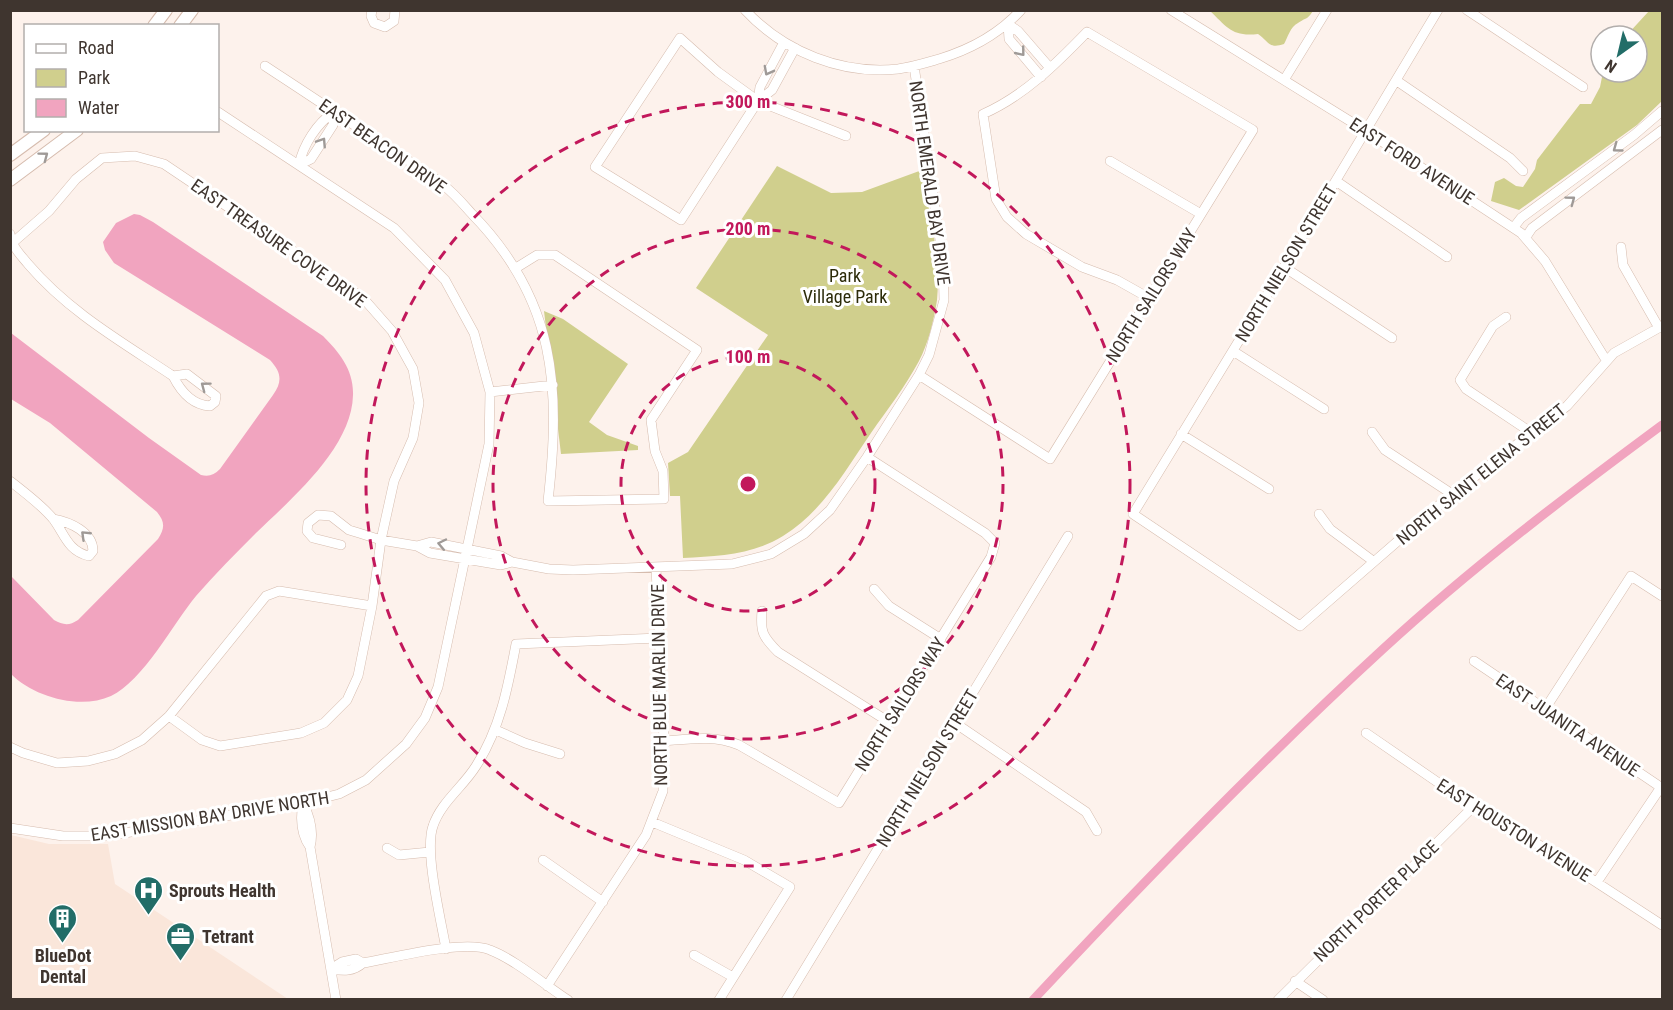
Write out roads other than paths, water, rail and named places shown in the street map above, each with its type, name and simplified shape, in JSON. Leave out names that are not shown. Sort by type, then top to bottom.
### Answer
[{"type":"main road","points":[[156,24],[166,10]]},
{"type":"main road","points":[[182,24],[192,10]]},
{"type":"main road","points":[[10,155],[41,132]]},
{"type":"main road","points":[[10,180],[74,132]]},
{"type":"street","points":[[372,10],[371,16],[374,24],[385,27],[394,21],[395,10]]},
{"type":"street","points":[[745,10],[784,42],[810,56],[833,64],[859,69],[898,69],[953,55],[1008,24],[1021,10]]},
{"type":"street","name":"EAST FORD AVENUE","points":[[1171,10],[1366,131],[1514,227],[1526,237],[1545,261],[1606,360]]},
{"type":"street","points":[[1284,80],[1327,10]]},
{"type":"street","name":"NORTH NIELSON STREET","points":[[1300,626],[1133,514],[1438,10]]},
{"type":"street","points":[[1467,10],[1583,87]]},
{"type":"street","points":[[1008,24],[1018,31],[1050,68],[1011,98],[982,114],[996,199],[1007,217],[1026,234],[1082,267],[1117,280],[1149,298]]},
{"type":"street","points":[[1008,24],[1009,39],[1041,77]]},
{"type":"street","name":"NORTH SAILORS WAY","points":[[919,375],[1050,459],[1252,130],[1087,32],[1050,68]]},
{"type":"street","points":[[795,48],[772,90],[758,101],[681,220],[596,167],[680,38],[718,72],[758,101],[846,136]]},
{"type":"street","points":[[758,101],[760,87],[784,42]]},
{"type":"street","name":"EAST BEACON DRIVE","points":[[265,66],[444,185],[485,227],[516,268],[535,309],[548,351],[553,385],[555,420],[548,501],[664,499],[663,471],[655,451],[651,420],[697,350],[555,255],[537,255],[516,268]]},
{"type":"street","name":"NORTH EMERALD BAY DRIVE","points":[[341,545],[312,538],[307,531],[308,523],[318,515],[331,516],[349,530],[381,540],[417,546],[431,542],[467,554],[501,556],[512,562],[562,570],[732,564],[771,554],[804,534],[830,510],[919,375],[934,340],[944,300],[945,281],[914,66]]},
{"type":"street","points":[[1397,81],[1510,158],[1523,171]]},
{"type":"street","points":[[1514,227],[1521,218],[1634,135],[1662,111]]},
{"type":"street","points":[[298,165],[311,159],[333,125],[334,112]]},
{"type":"street","name":"EAST MISSION BAY DRIVE NORTH","points":[[10,828],[63,836],[107,836],[303,803],[339,794],[366,780],[392,759],[424,718],[438,687],[489,444],[489,392],[474,333],[445,280],[394,228],[219,113]]},
{"type":"street","points":[[1526,237],[1532,228],[1662,130]]},
{"type":"street","name":"EAST TREASURE COVE DRIVE","points":[[11,244],[49,211],[76,179],[102,158],[135,156],[164,164],[363,298],[392,331],[413,369],[419,403],[413,438],[394,481],[381,540],[372,606],[358,676],[347,700],[324,723],[301,733],[220,746],[202,740],[169,716]]},
{"type":"street","points":[[1110,161],[1201,214]]},
{"type":"street","points":[[1336,181],[1447,257]]},
{"type":"street","points":[[10,234],[11,244],[45,284],[69,306],[173,376],[179,389],[188,398],[201,405],[210,406],[215,402],[216,396],[187,374],[173,376]]},
{"type":"street","points":[[1621,247],[1623,265],[1660,327]]},
{"type":"street","points":[[1284,267],[1392,338]]},
{"type":"street","points":[[1506,316],[1492,326],[1460,380],[1466,389],[1532,433]]},
{"type":"street","name":"NORTH SAINT ELENA STREET","points":[[1300,626],[1452,494],[1567,406],[1606,360],[1660,327]]},
{"type":"street","points":[[1233,351],[1324,409]]},
{"type":"street","points":[[489,392],[553,385]]},
{"type":"street","points":[[1372,432],[1385,450],[1452,494]]},
{"type":"street","points":[[1181,434],[1269,489]]},
{"type":"street","name":"NORTH SAILORS WAY","points":[[664,741],[724,739],[740,745],[839,802],[991,557],[995,543],[985,533],[867,457]]},
{"type":"street","points":[[10,481],[54,519],[65,541],[72,548],[89,556],[93,551],[93,544],[87,535],[67,521],[54,519]]},
{"type":"street","points":[[1319,514],[1330,529],[1373,561]]},
{"type":"street","name":"NORTH NIELSON STREET","points":[[786,999],[1068,536]]},
{"type":"street","name":"NORTH BLUE MARLIN DRIVE","points":[[547,986],[646,836],[663,791],[664,741],[656,567]]},
{"type":"street","points":[[1545,709],[1631,576],[1662,596]]},
{"type":"street","points":[[874,589],[889,606],[941,639]]},
{"type":"street","points":[[10,747],[22,753],[57,763],[115,754],[142,740],[169,716],[266,596],[279,591],[372,606]]},
{"type":"street","points":[[762,611],[760,628],[778,652],[889,722]]},
{"type":"street","points":[[446,949],[430,852],[432,827],[441,808],[463,785],[477,764],[496,729],[510,679],[516,644],[659,638]]},
{"type":"street","name":"EAST JUANITA AVENUE","points":[[1474,662],[1662,788]]},
{"type":"street","points":[[955,723],[1086,812],[1097,831]]},
{"type":"street","points":[[496,729],[525,743],[560,754]]},
{"type":"street","name":"EAST HOUSTON AVENUE","points":[[1366,733],[1462,799],[1476,804],[1662,925]]},
{"type":"street","points":[[1597,882],[1662,788]]},
{"type":"street","points":[[303,803],[313,837],[310,847],[336,999]]},
{"type":"street","name":"NORTH PORTER PLACE","points":[[1278,999],[1476,804]]},
{"type":"street","points":[[652,822],[744,860],[790,887],[719,999]]},
{"type":"street","points":[[387,848],[399,855],[430,852]]},
{"type":"street","points":[[543,860],[603,902]]},
{"type":"street","points":[[331,969],[342,962],[356,959],[363,963],[478,946],[489,949],[568,999]]},
{"type":"street","points":[[694,955],[733,977]]},
{"type":"street","points":[[1295,981],[1323,999]]},
{"type":"water","points":[[134,214],[153,222],[323,336],[344,362],[351,377],[353,395],[350,415],[331,453],[302,488],[203,588],[135,678],[111,696],[86,702],[72,701],[45,695],[11,674],[11,576],[54,620],[63,624],[72,623],[78,620],[158,539],[162,532],[163,522],[157,512],[50,423],[11,399],[11,333],[149,438],[204,476],[216,473],[220,469],[273,395],[279,381],[277,369],[270,360],[114,263],[105,250],[103,242],[116,223]]},
{"type":"waterway","points":[[1033,1000],[1205,821],[1383,649],[1520,533],[1662,425]]},
{"type":"place","name":"Sprouts Health","points":[[148,916]]},
{"type":"place","name":"BlueDot Dental","points":[[63,944]]},
{"type":"place","name":"Tetrant","points":[[181,962]]},
{"type":"park label","name":"Park Village Park","points":[[845,285]]}]
